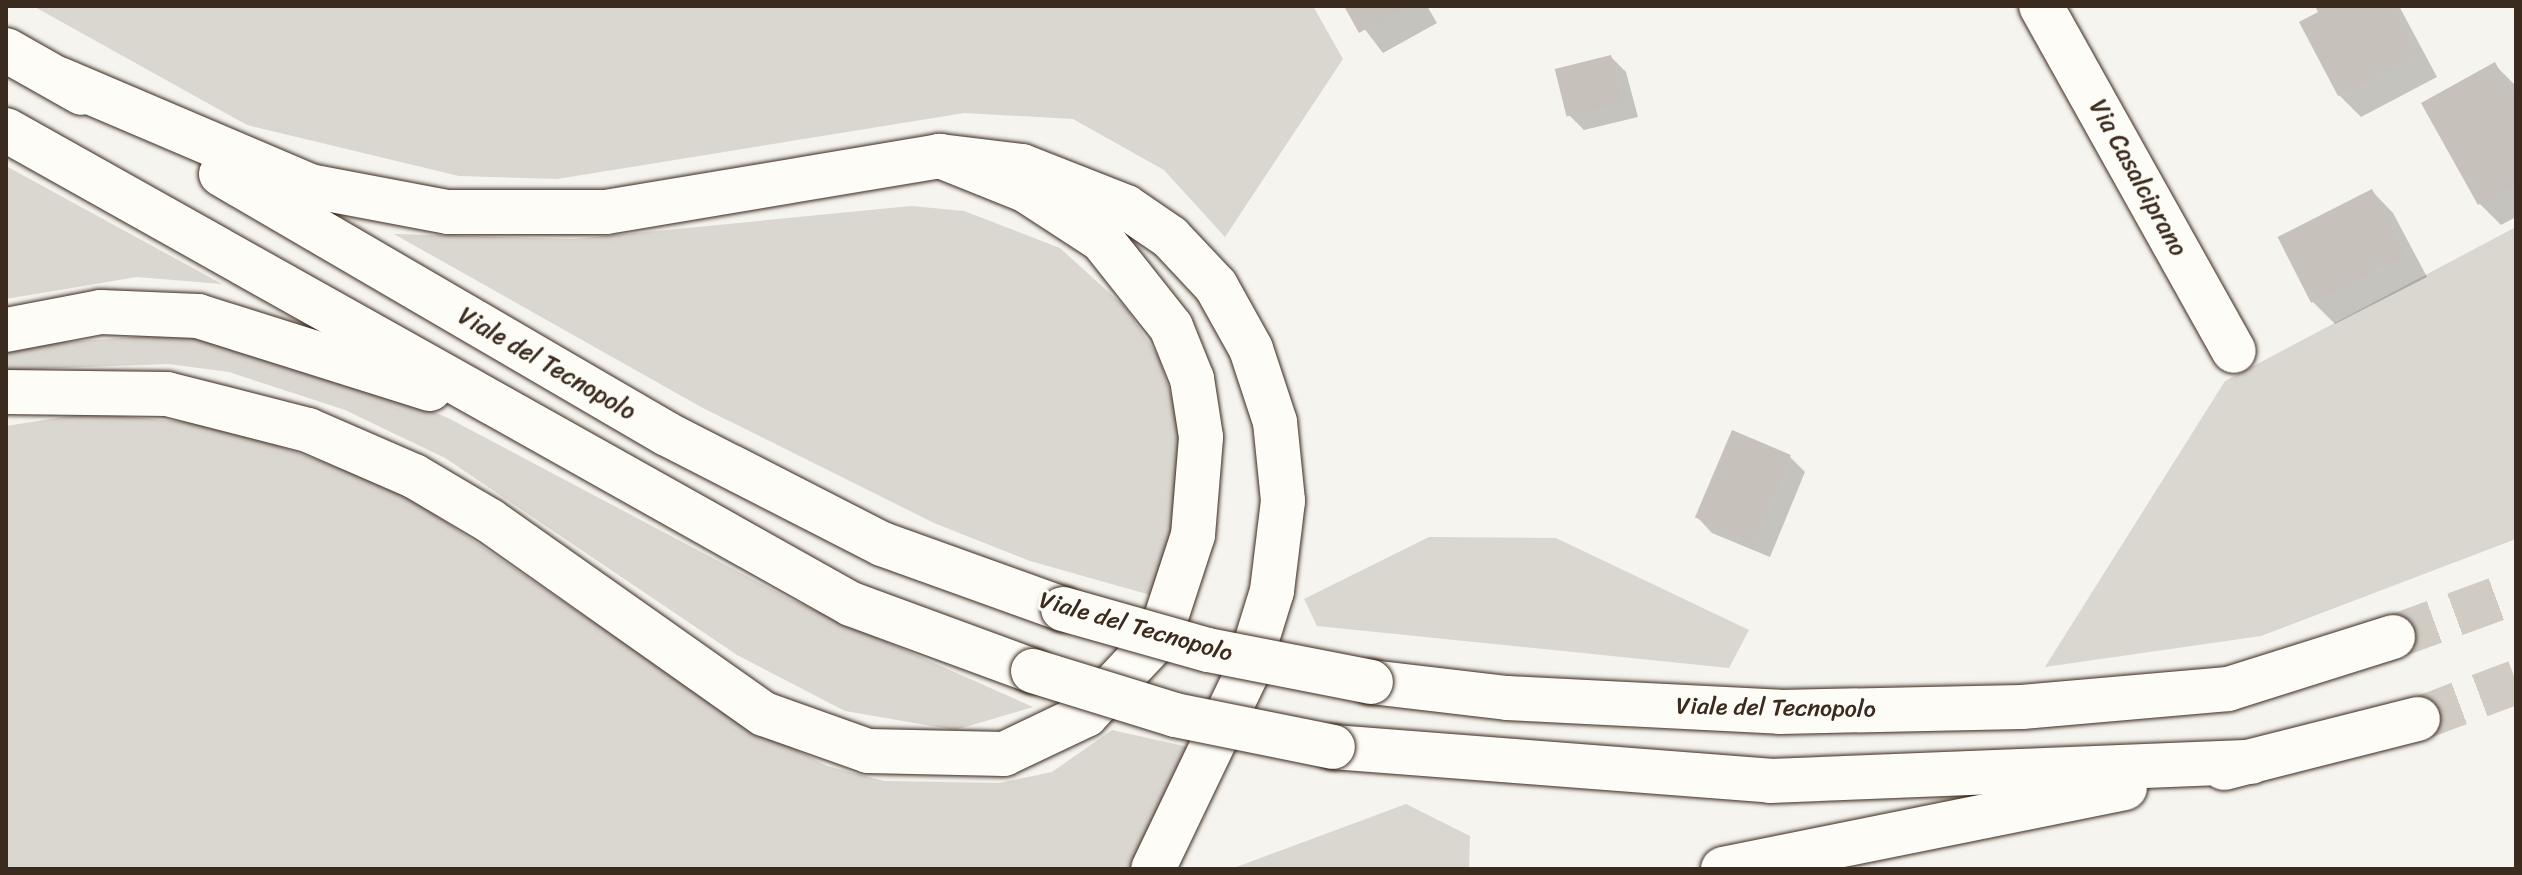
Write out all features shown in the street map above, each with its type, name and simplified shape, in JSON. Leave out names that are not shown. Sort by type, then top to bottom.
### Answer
[{"type":"main road","name":"Via Casalciprano","points":[[2041,6],[2234,351]]},
{"type":"main road","name":"Viale del Tecnopolo","points":[[6,50],[667,434],[882,544],[1063,609],[1208,650],[1371,682],[1507,698],[1780,712],[2022,707],[2228,689],[2393,637]]},
{"type":"main road","points":[[59,79],[310,186],[448,212],[606,212],[940,156],[1022,166],[1126,207],[1170,237],[1235,318],[1275,422],[1283,501],[1272,591],[1246,675],[1153,869]]},
{"type":"main road","points":[[6,130],[330,307],[509,416],[851,604],[1033,671],[1175,715],[1333,747],[1770,781],[2252,762]]},
{"type":"main road","points":[[6,392],[167,394],[308,430],[414,476],[490,521],[764,714],[868,751],[1004,754],[1086,715],[1160,636],[1193,535],[1201,437],[1192,379],[1171,327],[1102,240],[1025,190],[940,156]]},
{"type":"main road","points":[[6,330],[101,312],[198,316],[509,416]]},
{"type":"main road","points":[[1723,869],[2252,762],[2418,719]]},
{"type":"shaded area","points":[[33,6],[1313,6],[1343,59],[1225,237],[1164,170],[1073,119],[964,113],[557,179],[459,176],[247,125]]},
{"type":"shaded area","points":[[6,166],[222,284],[137,277],[6,299]]},
{"type":"shaded area","points":[[911,206],[964,211],[1060,248],[1126,308],[1159,358],[1177,413],[1182,461],[1179,510],[1154,596],[1030,561],[934,523],[701,407],[394,234],[574,239]]},
{"type":"shaded area","points":[[2516,227],[2516,539],[2261,636],[2045,667],[2225,381]]},
{"type":"shaded area","points":[[186,333],[342,372],[448,418],[790,599],[1033,707],[955,730],[845,711],[737,655],[445,458],[345,410],[229,372],[168,364],[6,370],[6,353],[43,344]]},
{"type":"shaded area","points":[[89,413],[224,426],[397,489],[735,718],[827,766],[884,781],[999,783],[1052,772],[1112,730],[1188,747],[1130,869],[6,869],[6,426]]},
{"type":"shaded area","points":[[1429,537],[1556,538],[1749,630],[1729,668],[1317,626],[1304,599]]},
{"type":"shaded area","points":[[1406,804],[1470,836],[1469,869],[1231,869]]},
{"type":"building","points":[[1344,6],[1407,6],[1359,33]]},
{"type":"building","points":[[2315,6],[2391,6],[2417,55],[2338,96],[2299,22],[2318,12]]},
{"type":"building","points":[[1611,55],[1623,103],[1567,117],[1555,69]]},
{"type":"building","points":[[2495,62],[2516,100],[2516,184],[2478,205],[2421,103]]},
{"type":"building","points":[[2372,189],[2406,255],[2311,303],[2278,237]]},
{"type":"building","points":[[1732,430],[1791,455],[1754,542],[1695,517]]},
{"type":"tunnel","points":[[2393,637],[2516,592]]},
{"type":"tunnel","points":[[2418,719],[2516,682]]}]
